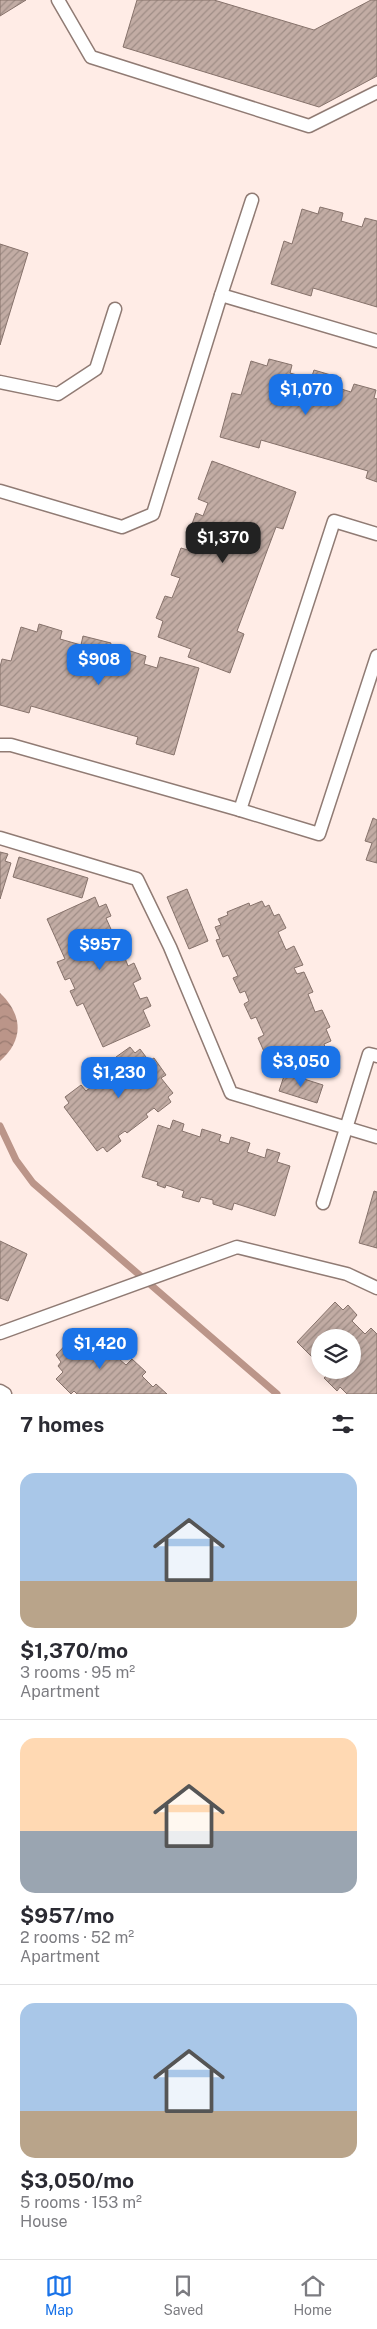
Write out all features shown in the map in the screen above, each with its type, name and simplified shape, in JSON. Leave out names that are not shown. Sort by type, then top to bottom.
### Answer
[{"type":"lane","points":[[58,0],[90,57],[309,126],[377,92]]},
{"type":"lane","points":[[0,491],[122,527],[153,514],[252,200]]},
{"type":"lane","points":[[221,295],[377,341]]},
{"type":"lane","points":[[0,382],[58,394],[96,369],[115,309]]},
{"type":"lane","points":[[240,810],[334,521],[377,534]]},
{"type":"lane","points":[[0,745],[11,746],[319,834],[377,656]]},
{"type":"lane","points":[[0,838],[137,879],[170,947],[231,1093],[377,1137]]},
{"type":"lane","points":[[323,1203],[369,1054],[377,1056]]},
{"type":"lane","points":[[0,1333],[237,1247],[347,1274],[377,1288]]},
{"type":"lane","points":[[0,1391],[5,1394]]},
{"type":"water","points":[[0,993],[13,1010],[18,1027],[13,1045],[0,1061]]},
{"type":"building","points":[[0,0],[26,0],[0,16]]},
{"type":"building","points":[[137,0],[214,0],[314,30],[371,0],[377,0],[377,76],[319,107],[123,47]]},
{"type":"building","points":[[320,207],[343,213],[341,221],[362,227],[365,218],[377,221],[377,307],[313,288],[311,296],[271,284],[284,241],[292,244],[302,209],[318,214]]},
{"type":"building","points":[[0,244],[28,253],[0,345]]},
{"type":"building","points":[[269,359],[292,365],[290,373],[311,379],[314,370],[341,378],[338,388],[351,392],[354,384],[376,390],[374,398],[377,399],[377,482],[366,478],[368,471],[261,440],[259,448],[220,437],[232,393],[241,395],[251,361],[267,366]]},
{"type":"building","points":[[212,461],[296,492],[283,529],[276,527],[237,631],[244,634],[230,673],[188,657],[191,649],[158,637],[163,621],[156,618],[165,596],[172,598],[180,578],[171,575],[181,548],[191,551],[196,538],[188,535],[196,513],[203,516],[208,503],[198,499]]},
{"type":"building","points":[[39,624],[62,631],[60,639],[81,645],[83,636],[111,643],[108,654],[121,658],[124,649],[146,656],[144,664],[157,668],[160,657],[199,668],[174,755],[136,744],[138,737],[31,706],[29,713],[0,705],[0,667],[2,659],[11,661],[21,627],[37,632]]},
{"type":"building","points":[[373,818],[377,820],[377,863],[366,860],[372,843],[365,841]]},
{"type":"building","points":[[0,852],[8,854],[5,861],[11,863],[0,899]]},
{"type":"building","points":[[19,857],[88,878],[82,898],[13,877]]},
{"type":"building","points":[[187,889],[208,941],[189,949],[167,897]]},
{"type":"building","points":[[95,897],[99,907],[106,904],[111,916],[106,918],[114,936],[120,933],[128,951],[123,953],[128,966],[134,963],[141,979],[133,983],[140,999],[147,997],[151,1006],[143,1010],[150,1026],[103,1047],[83,1003],[77,1006],[70,991],[75,989],[70,978],[65,980],[57,962],[65,959],[47,919]]},
{"type":"building","points":[[262,901],[265,907],[269,905],[274,916],[279,914],[286,928],[278,932],[286,950],[294,946],[303,965],[294,968],[297,974],[304,972],[313,992],[308,994],[315,1012],[322,1010],[330,1027],[326,1029],[331,1041],[324,1044],[326,1050],[316,1054],[318,1057],[295,1067],[294,1065],[284,1069],[282,1064],[274,1067],[270,1055],[266,1056],[258,1038],[264,1035],[256,1017],[251,1019],[244,1004],[249,1001],[245,991],[240,993],[233,978],[238,976],[228,955],[223,957],[216,940],[220,939],[215,927],[221,925],[218,919],[228,915],[227,912],[249,903],[250,906]]},
{"type":"building","points":[[130,1047],[135,1053],[140,1049],[149,1061],[154,1058],[166,1075],[161,1078],[173,1093],[168,1097],[171,1102],[158,1112],[154,1108],[146,1114],[148,1117],[127,1133],[125,1131],[118,1136],[121,1141],[107,1152],[103,1147],[97,1151],[64,1107],[69,1103],[65,1097],[81,1085],[86,1091],[91,1087],[88,1083],[110,1067],[112,1070],[121,1063],[116,1057]]},
{"type":"building","points":[[285,1073],[323,1085],[317,1103],[279,1091]]},
{"type":"building","points":[[173,1120],[184,1124],[182,1131],[200,1137],[202,1129],[221,1135],[219,1141],[229,1144],[231,1137],[250,1143],[247,1152],[265,1158],[267,1149],[280,1153],[277,1162],[290,1166],[275,1216],[234,1203],[232,1210],[213,1204],[213,1200],[201,1197],[199,1202],[182,1197],[184,1191],[166,1185],[165,1188],[157,1185],[158,1182],[142,1177],[158,1125],[170,1129]]},
{"type":"building","points":[[374,1191],[377,1192],[377,1248],[359,1243]]},
{"type":"building","points":[[0,1241],[27,1254],[8,1301],[0,1298]]},
{"type":"building","points":[[335,1302],[343,1310],[348,1305],[357,1315],[352,1321],[360,1329],[311,1329],[311,1356],[297,1342]]},
{"type":"building","points":[[371,1328],[377,1334],[377,1394],[347,1394],[340,1387],[337,1391],[325,1379],[361,1379],[361,1330],[365,1334]]},
{"type":"building","points":[[98,1333],[117,1348],[112,1353],[126,1365],[132,1359],[146,1372],[142,1376],[153,1387],[156,1384],[167,1394],[77,1394],[74,1391],[71,1394],[56,1379],[63,1372],[58,1366],[61,1362],[56,1355],[74,1336],[82,1340],[85,1336],[91,1341]]},
{"type":"waterway","points":[[0,1126],[16,1160],[33,1183],[277,1394]]}]
